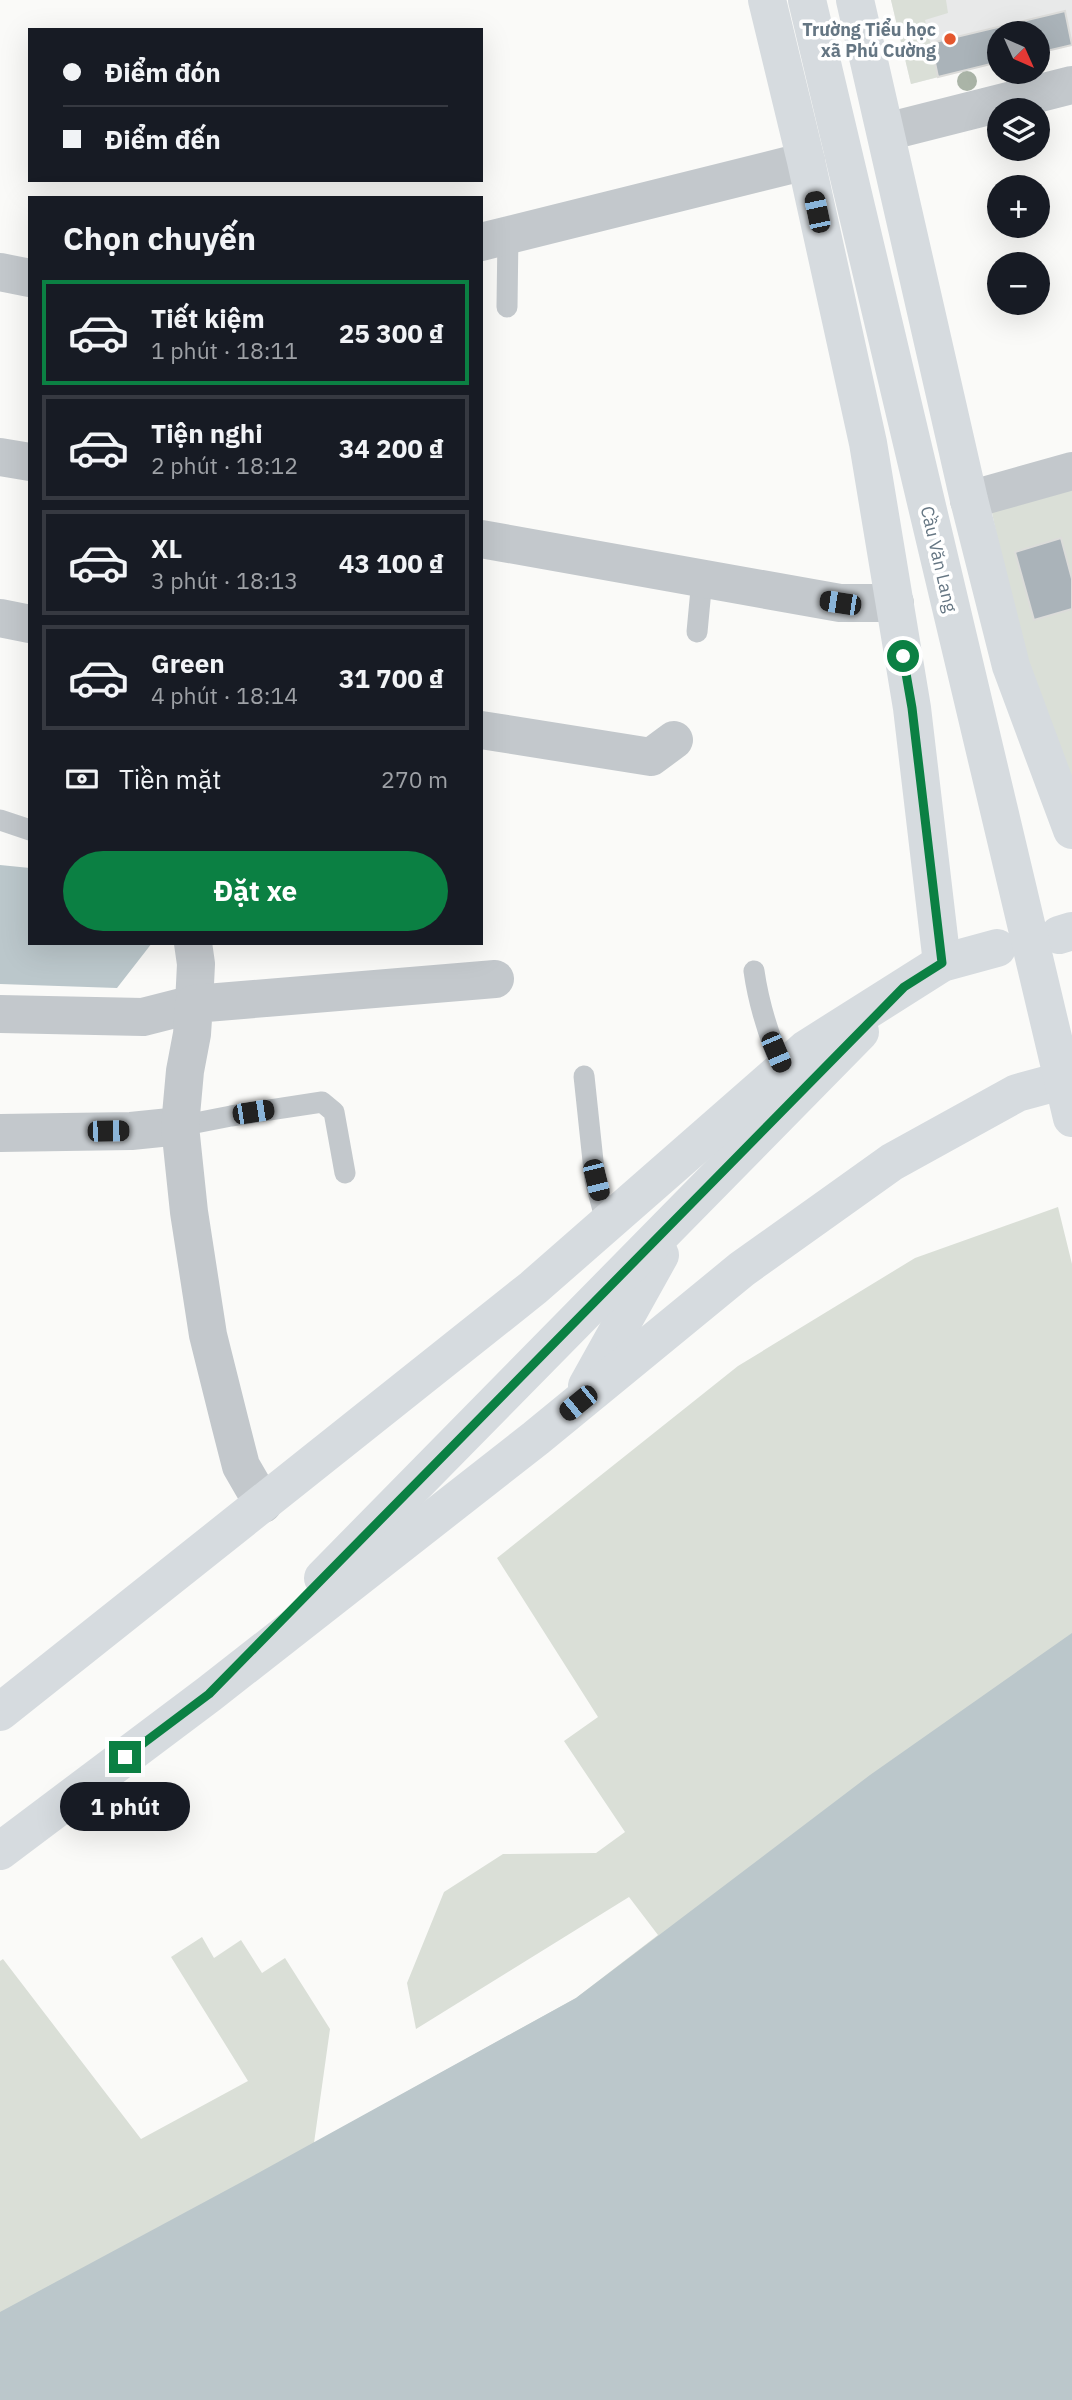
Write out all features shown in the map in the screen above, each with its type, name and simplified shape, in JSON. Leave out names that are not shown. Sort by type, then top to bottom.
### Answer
[{"type":"main road","points":[[767,0],[806,161],[868,443],[912,708],[942,963]]},
{"type":"main road","name":"Cầu Văn Lang","points":[[807,0],[1072,1118]]},
{"type":"main road","points":[[855,0],[969,500],[1011,666],[1072,830]]},
{"type":"main road","points":[[0,1712],[533,1288],[806,1048],[942,963],[996,948]]},
{"type":"main road","points":[[209,1694],[904,987]]},
{"type":"main road","points":[[0,1852],[209,1694],[578,1403],[742,1269],[892,1162],[1017,1093],[1072,1078]]},
{"type":"main road","points":[[578,1403],[683,1214]]},
{"type":"street","points":[[886,132],[1072,85]]},
{"type":"street","points":[[494,238],[806,161]]},
{"type":"street","points":[[0,272],[28,278]]},
{"type":"street","points":[[0,457],[28,462]]},
{"type":"street","points":[[969,500],[1072,471]]},
{"type":"street","points":[[483,539],[840,603],[895,603]]},
{"type":"street","points":[[0,618],[28,624]]},
{"type":"street","points":[[483,730],[651,757],[674,740]]},
{"type":"street","points":[[193,945],[196,964],[192,1034],[185,1071],[180,1126],[189,1212],[208,1335],[241,1466],[263,1504]]},
{"type":"street","points":[[0,1014],[143,1017],[194,1004],[495,979]]},
{"type":"street","points":[[0,1133],[131,1131],[180,1126]]},
{"type":"lane","points":[[494,238],[507,307]]},
{"type":"lane","points":[[697,632],[702,579]]},
{"type":"lane","points":[[0,820],[28,829]]},
{"type":"lane","points":[[754,971],[769,1036],[783,1069]]},
{"type":"lane","points":[[584,1076],[596,1180],[607,1225]]},
{"type":"lane","points":[[180,1126],[322,1102],[334,1112],[345,1174]]},
{"type":"shaded area","name":"Trường Tiểu học xã Phú Cường","points":[[891,0],[1072,0],[1072,45],[1050,50],[1050,21],[987,21],[987,65],[911,84]]},
{"type":"shaded area","points":[[891,0],[946,0],[948,13],[925,20],[938,77],[911,84]]},
{"type":"shaded area","points":[[1072,484],[1072,779],[1019,644],[991,508]]},
{"type":"shaded area","points":[[0,865],[28,868],[28,945],[150,945],[117,988],[0,984]]},
{"type":"shaded area","points":[[1058,1207],[1072,1264],[1072,2400],[0,2400],[0,1961],[3,1959],[141,2139],[248,2081],[171,1957],[202,1937],[214,1958],[241,1940],[262,1973],[285,1958],[330,2029],[314,2143],[576,1998],[658,1935],[629,1897],[416,2029],[407,1983],[444,1892],[503,1854],[596,1853],[625,1832],[564,1741],[598,1717],[497,1558],[738,1366],[915,1258]]},
{"type":"shaded area","points":[[1072,1633],[1072,2400],[0,2400],[0,2312],[576,1998],[870,1775]]},
{"type":"building","points":[[1065,11],[1072,45],[1050,50],[1050,21],[1023,21]]},
{"type":"building","points":[[987,30],[987,65],[938,77],[931,43]]},
{"type":"building","points":[[1061,538],[1072,579],[1072,609],[1034,620],[1015,552]]},
{"type":"place","name":"Trường Tiểu học xã Phú Cường","points":[[950,39]]},
{"type":"route","points":[[125,1757],[209,1694],[904,987],[942,963],[912,708],[903,656]]}]
